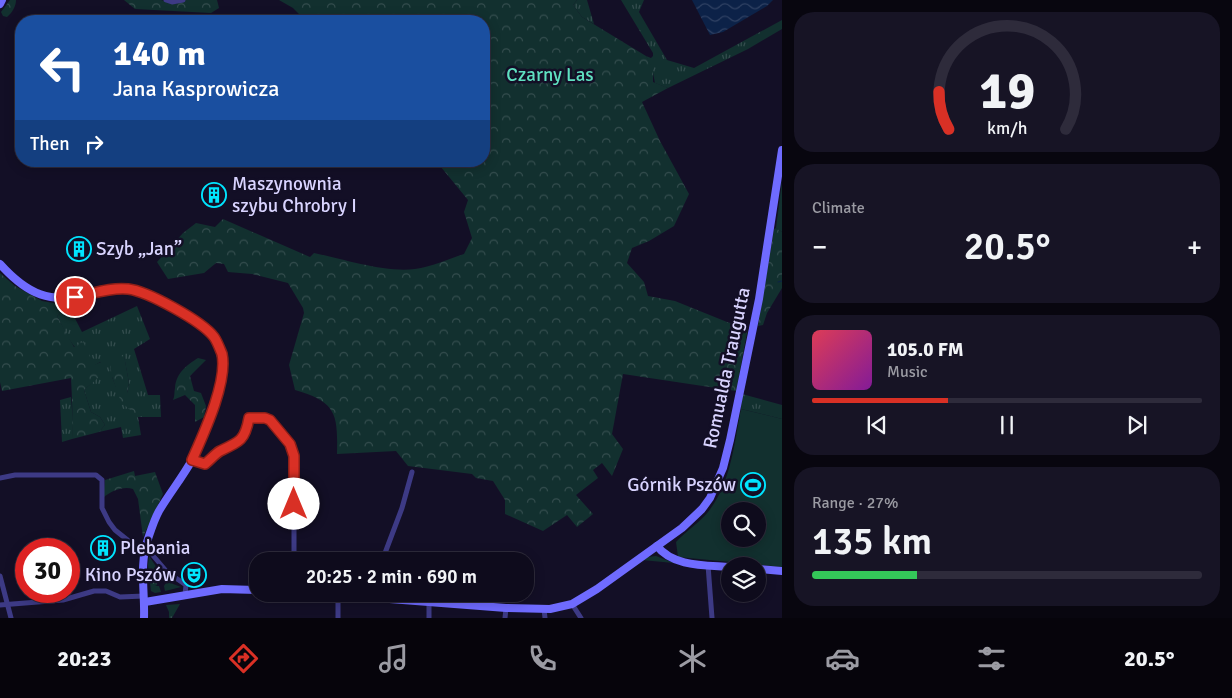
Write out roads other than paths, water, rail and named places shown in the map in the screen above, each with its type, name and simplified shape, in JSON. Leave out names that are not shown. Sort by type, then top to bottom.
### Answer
[{"type":"street","points":[[0,4],[2,0]]},
{"type":"street","points":[[166,0],[172,2],[182,0]]},
{"type":"street","name":"Romualda Traugutta","points":[[429,602],[544,609],[572,604],[597,589],[682,528],[702,509],[716,485],[723,468],[735,419],[759,299],[782,150]]},
{"type":"street","points":[[0,264],[22,285],[35,293],[47,297],[68,298],[121,288],[139,292],[188,317],[214,337],[222,355],[218,393],[211,416],[192,460],[158,512],[144,549],[144,618]]},
{"type":"street","points":[[192,460],[205,464],[219,451],[228,449],[243,438],[249,418],[265,418],[274,423],[290,444],[294,454],[294,552]]},
{"type":"street","points":[[385,552],[402,508],[412,472]]},
{"type":"street","points":[[0,478],[15,475],[96,475],[102,480],[102,508],[109,522],[115,530],[135,546],[150,552],[166,572],[186,585],[185,595]]},
{"type":"street","points":[[657,546],[664,554],[674,560],[721,566]]},
{"type":"street","points":[[708,565],[712,618]]},
{"type":"street","points":[[766,570],[782,571]]},
{"type":"street","points":[[0,576],[11,618]]},
{"type":"street","points":[[0,605],[62,600],[94,591],[106,591],[120,597],[145,599],[222,589],[249,590]]},
{"type":"street","points":[[338,602],[338,618]]},
{"type":"street","points":[[428,618],[429,602]]},
{"type":"street","points":[[572,604],[581,618]]},
{"type":"street","points":[[505,618],[506,608]]},
{"type":"street","points":[[544,609],[545,618]]},
{"type":"water","points":[[692,0],[773,0],[767,6],[723,32],[710,35]]},
{"type":"waterway","points":[[778,282],[782,281]]},
{"type":"place","name":"Maszynownia szybu Chrobry I","points":[[214,195]]},
{"type":"place","name":"Szyb „Jan”","points":[[79,249]]},
{"type":"place","name":"Górnik Pszów","points":[[753,485]]},
{"type":"place","name":"Plebania","points":[[103,548]]},
{"type":"place","name":"Kino Pszów","points":[[194,575]]},
{"type":"park label","name":"Czarny Las","points":[[550,75]]}]
